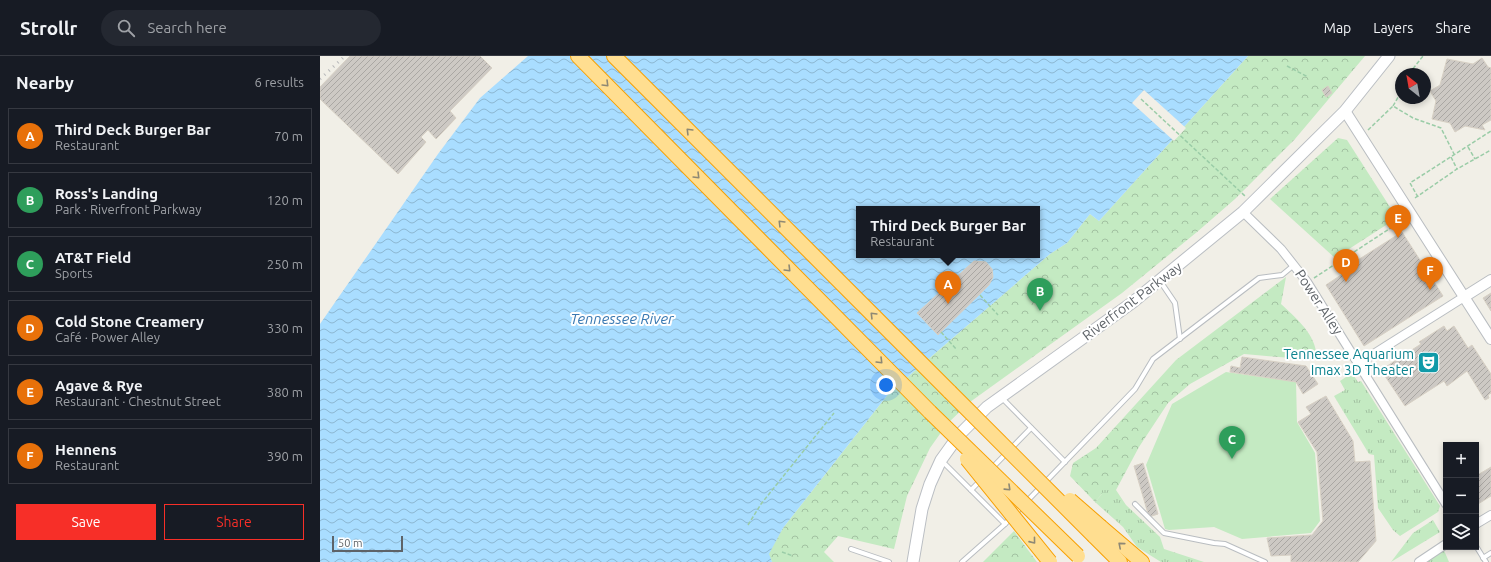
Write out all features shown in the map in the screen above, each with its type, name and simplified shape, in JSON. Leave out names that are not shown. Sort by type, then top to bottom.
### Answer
[{"type":"highway","points":[[578,56],[930,412],[1081,559]]},
{"type":"highway","points":[[614,56],[950,392],[1098,532],[1142,562]]},
{"type":"highway","points":[[623,56],[668,110]]},
{"type":"highway","points":[[930,412],[1050,562]]},
{"type":"highway","points":[[1098,532],[1120,562]]},
{"type":"main road","name":"Riverfront Parkway","points":[[913,562],[922,509],[930,484],[941,460],[958,435],[987,407],[1159,281],[1242,212],[1345,111],[1389,56]]},
{"type":"street","points":[[1345,111],[1491,340]]},
{"type":"street","name":"Power Alley","points":[[1242,212],[1266,234],[1307,282],[1443,499]]},
{"type":"street","points":[[1358,364],[1491,280]]},
{"type":"street","points":[[1479,522],[1491,515]]},
{"type":"street","points":[[1418,562],[1443,546]]},
{"type":"lane","points":[[962,562],[1005,524],[1135,389],[1153,359],[1259,278],[1282,275],[1294,265]]},
{"type":"lane","points":[[1159,281],[1175,303],[1180,338]]},
{"type":"lane","points":[[1001,397],[1065,462]]},
{"type":"lane","points":[[971,490],[1032,428]]},
{"type":"lane","points":[[941,460],[1005,524]]},
{"type":"lane","points":[[1135,504],[1164,533],[1225,544],[1265,562]]},
{"type":"lane","points":[[851,549],[884,562],[889,562]]},
{"type":"lane","points":[[1478,550],[1484,560],[1491,553]]},
{"type":"path","points":[[1414,68],[1423,56]]},
{"type":"path","points":[[1287,66],[1308,77]]},
{"type":"path","points":[[1141,99],[1247,197]]},
{"type":"path","points":[[1372,127],[1395,102]]},
{"type":"path","points":[[1393,106],[1413,118],[1441,128],[1454,154]]},
{"type":"path","points":[[1491,131],[1410,183],[1417,198],[1457,169],[1491,150]]},
{"type":"path","points":[[1467,146],[1475,159]]},
{"type":"path","points":[[1451,157],[1457,169]]},
{"type":"path","points":[[1307,282],[1412,215]]},
{"type":"path","points":[[980,295],[998,315]]},
{"type":"path","points":[[941,332],[957,350]]},
{"type":"path","points":[[748,525],[762,504],[834,413]]},
{"type":"path","points":[[782,552],[793,556]]},
{"type":"green space","points":[[1248,56],[1365,56],[1295,139],[1235,199],[1122,293],[970,402],[947,424],[930,448],[907,496],[894,549],[838,536],[824,552],[834,562],[772,562],[768,554],[783,528],[889,393],[1050,254],[1067,243],[1090,214],[1099,221]]},
{"type":"green space","points":[[1338,138],[1347,140],[1397,218],[1335,258],[1270,199]]},
{"type":"green space","points":[[1286,277],[1281,304],[1307,331],[1316,351],[1306,357],[1291,358],[1244,354],[1190,384],[1168,403],[1139,447],[1116,490],[1102,490],[1102,494],[1095,502],[1070,476],[1073,463],[1096,448],[1176,360]]},
{"type":"green space","points":[[1226,372],[1296,382],[1297,422],[1315,453],[1320,521],[1311,533],[1242,539],[1214,527],[1165,529],[1146,465],[1172,404]]},
{"type":"green space","points":[[1352,373],[1358,382],[1361,381],[1440,506],[1438,512],[1400,536],[1393,530],[1378,508],[1374,455],[1369,454],[1334,396],[1345,390],[1340,381]]},
{"type":"green space","points":[[1102,490],[1116,490],[1126,505],[1160,537],[1164,549],[1204,562],[1161,562],[1137,547],[1123,527],[1095,502],[1102,494]]},
{"type":"green space","points":[[1433,520],[1440,532],[1391,562],[1413,533]]},
{"type":"green space","points":[[1014,531],[1037,562],[983,562]]},
{"type":"green space","points":[[1443,548],[1449,562],[1424,562]]},
{"type":"water","name":"Tennessee River","points":[[528,56],[1248,56],[1099,221],[1090,214],[1067,243],[1050,254],[889,393],[783,528],[769,554],[772,562],[320,562],[320,324],[438,154],[480,98]]},
{"type":"pier","points":[[1144,90],[1186,128],[1174,141],[1132,103]]},
{"type":"building","points":[[350,56],[480,56],[492,68],[450,111],[456,118],[436,139],[428,130],[421,137],[426,142],[398,174],[320,99],[320,87]]},
{"type":"building","points":[[1482,58],[1488,67],[1491,68],[1491,120],[1482,125],[1485,130],[1465,126],[1455,132],[1450,123],[1432,119],[1436,101],[1431,90],[1440,85],[1447,59],[1473,64]]},
{"type":"building","points":[[1328,86],[1332,93],[1326,97],[1322,90]]},
{"type":"building","points":[[1402,232],[1443,296],[1364,346],[1326,285],[1344,273],[1342,270]]},
{"type":"building","points":[[974,261],[986,262],[992,269],[993,277],[989,285],[938,335],[917,313]]},
{"type":"building","points":[[1491,293],[1491,311],[1483,298]]},
{"type":"building","points":[[1444,326],[1447,331],[1454,326],[1468,348],[1472,345],[1491,374],[1491,393],[1488,395],[1489,398],[1485,400],[1467,371],[1447,386],[1444,381],[1405,406],[1381,370],[1421,344],[1419,342]]},
{"type":"building","points":[[1242,357],[1306,366],[1318,384],[1303,394],[1296,382],[1230,372],[1231,366],[1240,368]]},
{"type":"building","points":[[1326,396],[1353,441],[1355,462],[1370,461],[1376,541],[1358,562],[1291,562],[1291,555],[1271,556],[1267,538],[1312,535],[1323,521],[1317,452],[1298,422],[1311,414],[1306,407]]},
{"type":"building","points":[[1143,463],[1158,514],[1149,517],[1134,466]]},
{"type":"building","points":[[1491,467],[1491,496],[1479,503],[1479,478],[1479,474]]},
{"type":"railway","points":[[320,79],[345,56]]},
{"type":"place","name":"Agave & Rye","points":[[1398,238]]},
{"type":"place","name":"Cold Stone Creamery","points":[[1346,282]]},
{"type":"place","name":"Hennens","points":[[1430,290]]},
{"type":"place","name":"Third Deck Burger Bar","points":[[948,304]]},
{"type":"place","name":"Ross's Landing","points":[[1040,311]]},
{"type":"place","name":"Tennessee Aquarium Imax 3D Theater","points":[[1429,362]]},
{"type":"place","name":"AT&T Field","points":[[1232,459]]}]
